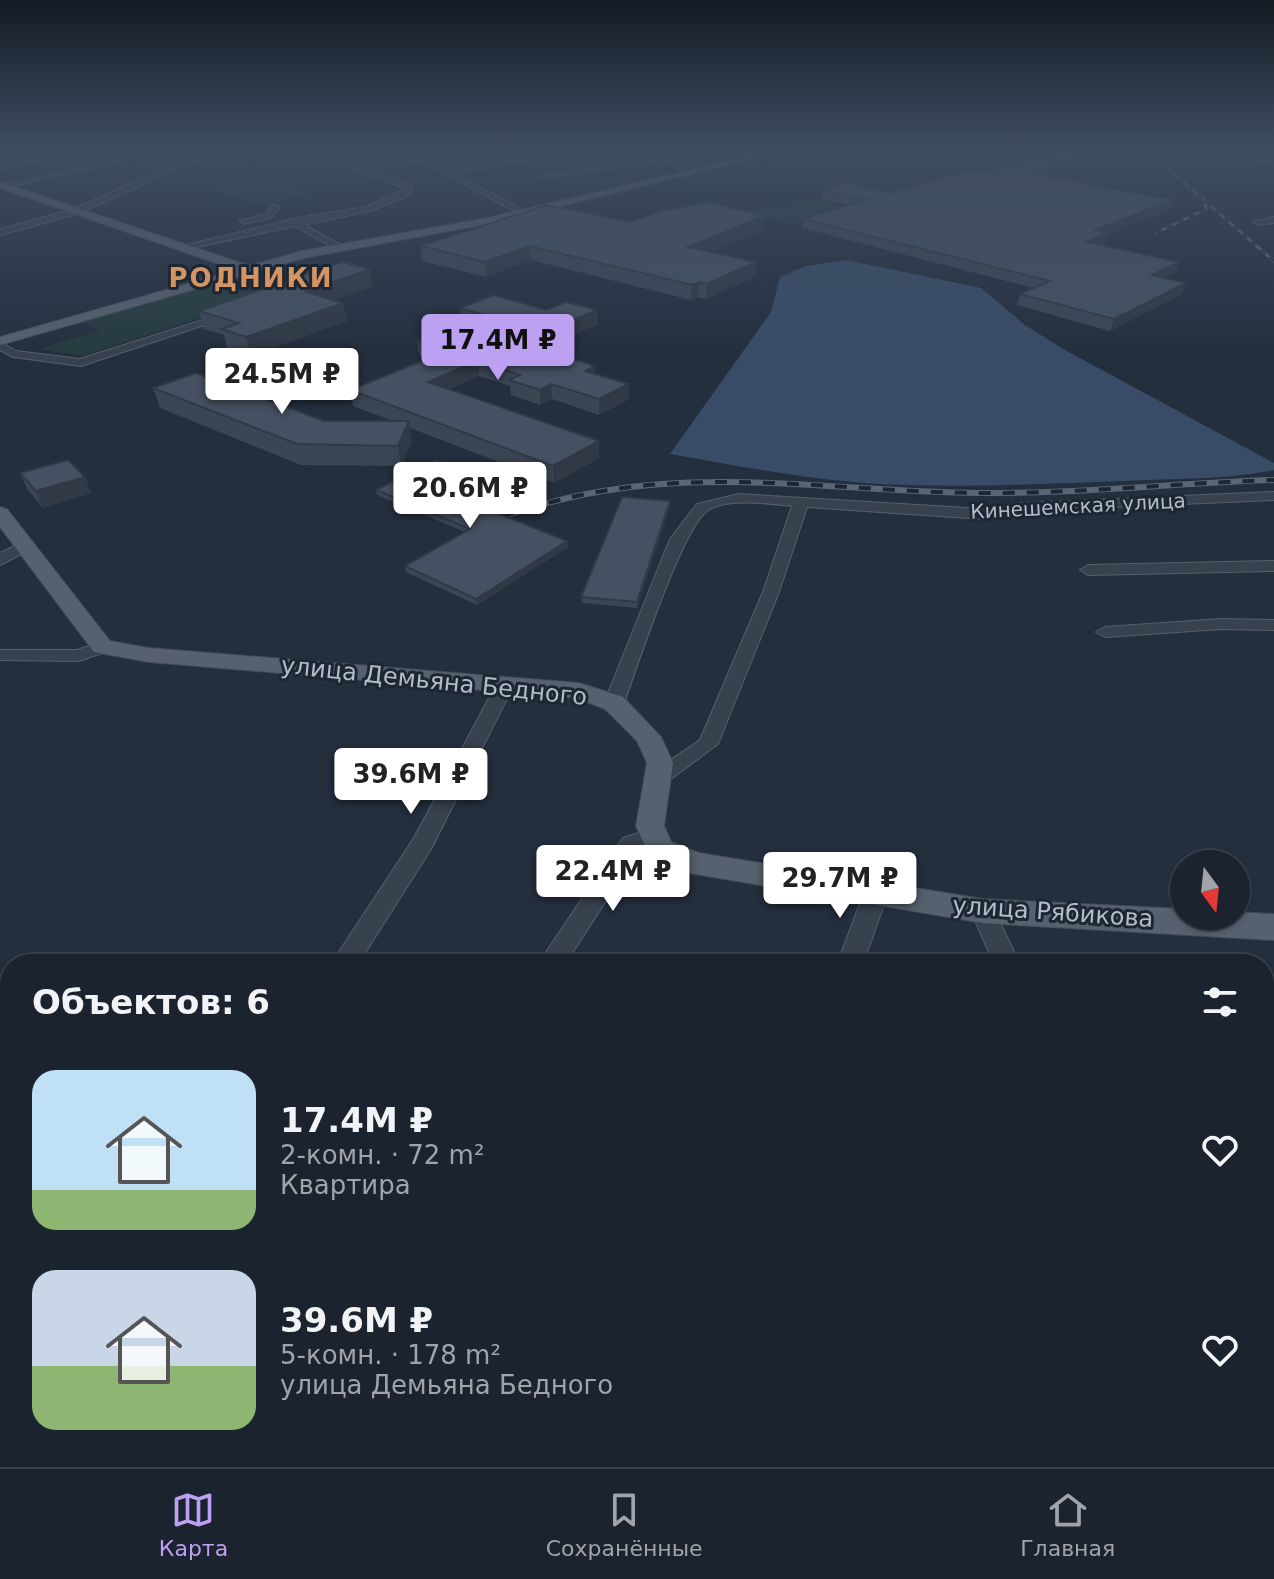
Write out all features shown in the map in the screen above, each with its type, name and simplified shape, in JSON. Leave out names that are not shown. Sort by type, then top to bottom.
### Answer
[{"type":"main road","points":[[90,215],[246,269]]},
{"type":"main road","points":[[0,343],[246,269],[338,247],[509,215]]},
{"type":"main road","points":[[0,513],[102,647]]},
{"type":"main road","name":"улица Демьяна Бедного","points":[[102,647],[149,655],[579,691],[614,703],[648,737],[660,763],[650,826],[654,836]]},
{"type":"main road","name":"улица Рябикова","points":[[654,836],[660,849],[694,864],[983,911],[1274,927]]},
{"type":"street","points":[[0,232],[61,215]]},
{"type":"street","points":[[183,247],[335,215]]},
{"type":"street","points":[[233,224],[268,216],[298,223],[338,247]]},
{"type":"street","points":[[1257,222],[1274,220]]},
{"type":"street","points":[[161,240],[175,236]]},
{"type":"street","points":[[0,343],[13,354],[81,363],[249,309]]},
{"type":"street","name":"Кинешемская улица","points":[[614,703],[678,539],[702,507],[739,498],[983,514],[1023,507],[1274,496]]},
{"type":"street","points":[[657,779],[708,744],[771,592],[801,502]]},
{"type":"street","points":[[0,560],[25,546]]},
{"type":"street","points":[[1088,570],[1274,566]]},
{"type":"street","points":[[1105,632],[1221,624],[1274,625]]},
{"type":"street","points":[[4,660],[79,656],[102,647]]},
{"type":"street","points":[[351,954],[423,843],[505,685]]},
{"type":"street","points":[[558,954],[631,844],[654,836]]},
{"type":"street","points":[[854,954],[876,893]]},
{"type":"street","points":[[983,911],[1002,954]]},
{"type":"green space","points":[[754,215],[821,215],[791,225]]},
{"type":"green space","points":[[218,281],[266,297],[82,356],[39,349],[100,330],[81,322]]},
{"type":"water","points":[[846,260],[981,288],[1025,325],[1065,350],[1274,463],[1274,470],[1199,478],[910,485],[801,476],[670,454],[771,312],[780,277],[806,266]]},
{"type":"building","points":[[515,215],[599,215],[631,222],[649,215],[764,216],[688,247],[756,262],[707,284],[699,282],[692,285],[530,246],[485,262],[421,246]]},
{"type":"building","points":[[815,215],[1133,215],[1095,230],[1108,233],[1087,242],[1179,262],[1152,275],[1186,283],[1114,319],[1020,294],[1050,281],[803,219]]},
{"type":"building","points":[[342,262],[370,269],[306,292],[343,303],[246,337],[222,329],[239,323],[199,311]]},
{"type":"building","points":[[494,295],[546,310],[566,302],[597,310],[509,347],[548,359],[559,354],[595,366],[585,371],[629,384],[599,399],[551,384],[540,390],[509,380],[520,375],[478,361],[428,382],[599,441],[553,466],[350,390],[449,350],[417,340],[436,333],[467,343],[515,324],[460,308]]},
{"type":"building","points":[[196,373],[324,421],[409,421],[398,446],[297,444],[153,388]]},
{"type":"building","points":[[68,460],[85,477],[36,491],[20,473]]},
{"type":"building","points":[[436,460],[509,487],[477,505],[567,541],[476,599],[405,566],[470,529],[376,490]]},
{"type":"building","points":[[622,497],[670,501],[637,602],[581,597]]},
{"type":"railway","points":[[1156,233],[1193,215]]},
{"type":"railway","points":[[1222,215],[1274,261]]},
{"type":"railway","points":[[480,524],[587,494],[696,482],[978,493],[1274,480]]},
{"type":"district","name":"РОДНИКИ","points":[[251,278]]}]
